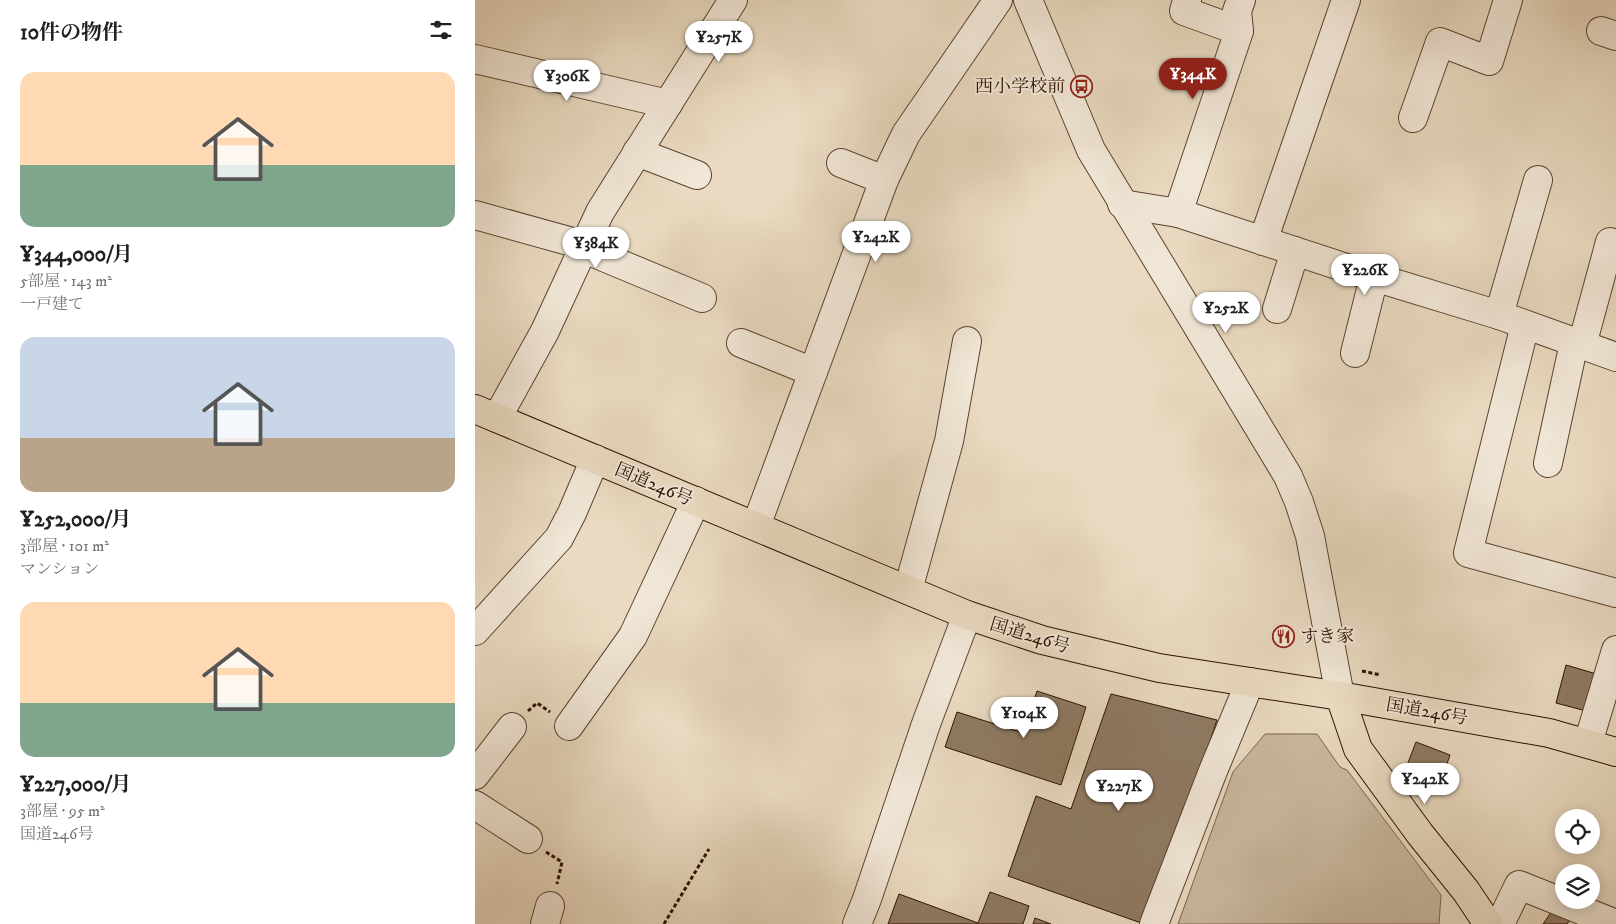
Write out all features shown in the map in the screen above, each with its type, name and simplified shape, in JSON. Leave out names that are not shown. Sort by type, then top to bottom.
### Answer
[{"type":"main road","name":"国道246号","points":[[486,413],[967,615],[1042,640],[1159,668],[1340,696],[1549,732],[1616,752]]},
{"type":"main road","points":[[1340,696],[1358,749],[1420,834],[1466,891],[1488,924]]},
{"type":"street","points":[[486,413],[545,331],[600,212],[733,0]]},
{"type":"street","points":[[756,526],[884,180],[906,134],[998,0]]},
{"type":"street","points":[[1028,0],[1091,150],[1288,476],[1310,536],[1340,696]]},
{"type":"street","points":[[1187,0],[1184,11],[1239,31]]},
{"type":"street","points":[[1178,213],[1239,31],[1237,11],[1241,0]]},
{"type":"street","points":[[1263,241],[1346,0]]},
{"type":"street","points":[[1413,118],[1440,42],[1489,61],[1508,0]]},
{"type":"street","points":[[475,59],[668,104]]},
{"type":"street","points":[[637,152],[697,175]]},
{"type":"street","points":[[841,163],[884,180]]},
{"type":"street","points":[[1499,315],[1538,180]]},
{"type":"street","points":[[1122,204],[1178,213],[1295,252],[1499,315],[1616,357]]},
{"type":"street","points":[[475,215],[583,247],[702,298]]},
{"type":"street","points":[[1548,463],[1578,344],[1610,242]]},
{"type":"street","points":[[1277,309],[1295,252]]},
{"type":"street","points":[[1355,353],[1374,277]]},
{"type":"street","points":[[1525,325],[1468,553],[1616,593]]},
{"type":"street","points":[[908,590],[949,441],[967,341]]},
{"type":"street","points":[[741,343],[813,372]]},
{"type":"street","points":[[475,631],[559,538],[595,459]]},
{"type":"street","points":[[569,726],[633,636],[696,501]]},
{"type":"street","points":[[857,924],[926,724],[967,615]]},
{"type":"street","points":[[1588,743],[1616,650]]},
{"type":"street","points":[[1154,924],[1213,771],[1250,682]]},
{"type":"street","points":[[475,775],[512,727]]},
{"type":"street","points":[[475,804],[528,839]]},
{"type":"street","points":[[1500,924],[1519,885],[1616,924]]},
{"type":"path","points":[[1362,672],[1381,675]]},
{"type":"path","points":[[512,727],[537,702],[569,726]]},
{"type":"path","points":[[528,839],[562,862],[553,902],[548,915]]},
{"type":"path","points":[[664,924],[709,849]]},
{"type":"shaded area","points":[[1265,734],[1317,734],[1340,767],[1347,770],[1441,895],[1439,924],[1178,924],[1233,772]]},
{"type":"building","points":[[1566,665],[1600,675],[1590,712],[1556,703]]},
{"type":"building","points":[[1037,691],[1086,707],[1061,785],[945,747],[957,712],[1023,733]]},
{"type":"building","points":[[1111,694],[1217,720],[1150,921],[1144,924],[1008,876],[1036,796],[1071,809]]},
{"type":"building","points":[[1416,742],[1450,755],[1441,781],[1406,768]]},
{"type":"building","points":[[990,892],[1029,906],[1023,924],[888,924],[899,894],[978,923]]},
{"type":"building","points":[[1552,911],[1573,916],[1567,924],[1543,924]]},
{"type":"building","points":[[1035,918],[1051,924],[1033,924]]},
{"type":"place","name":"西小学校前","points":[[1081,86]]},
{"type":"place","name":"すき家","points":[[1284,636]]}]
